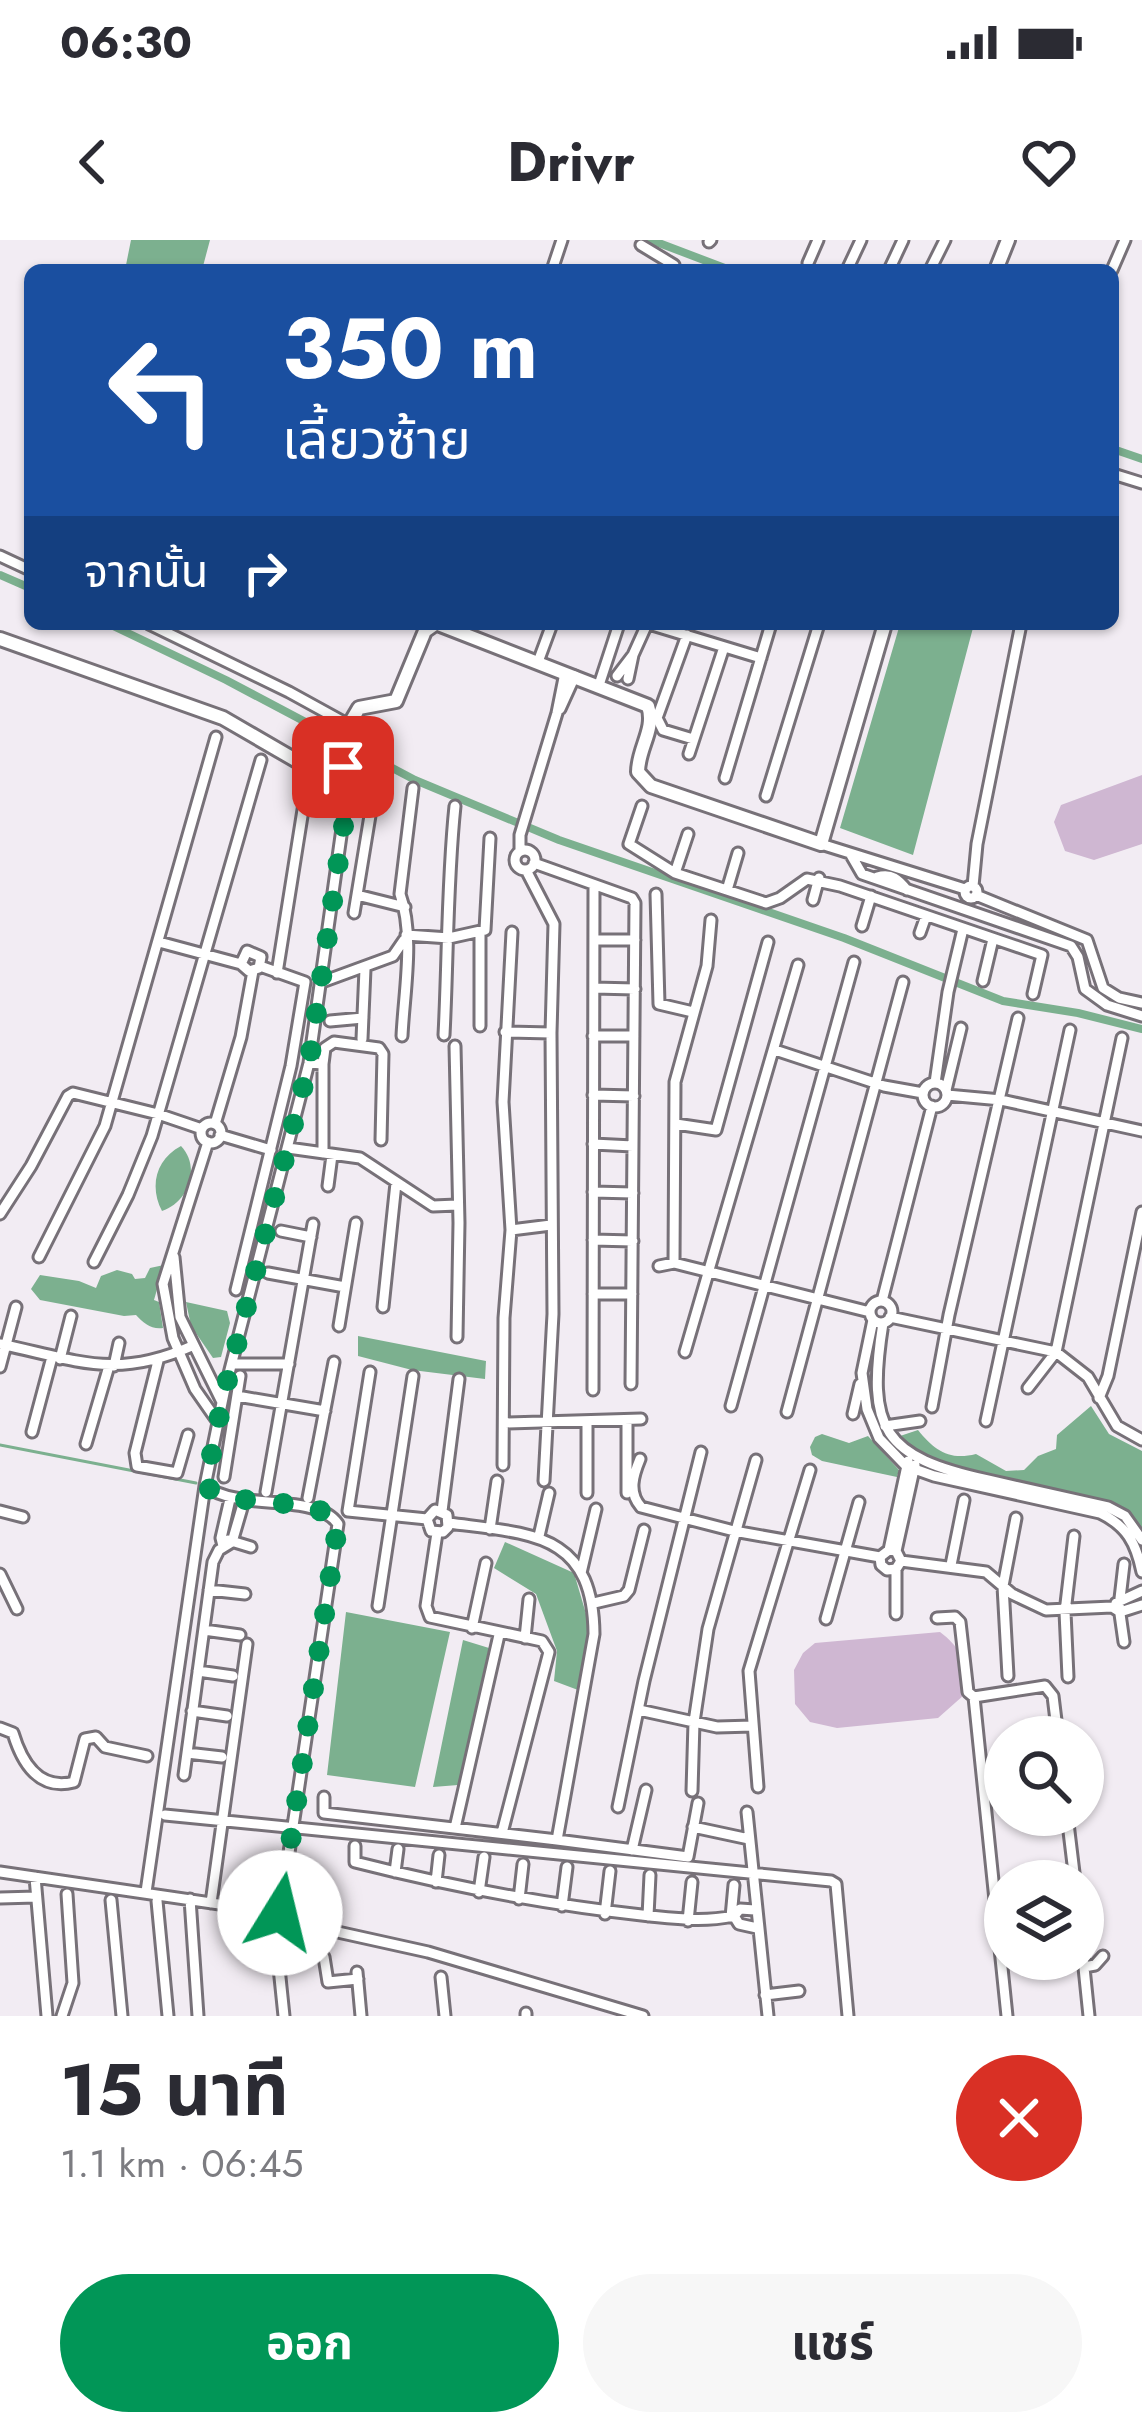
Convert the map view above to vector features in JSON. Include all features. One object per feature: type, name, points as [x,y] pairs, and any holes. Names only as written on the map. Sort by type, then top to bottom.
[{"type":"street","points":[[808,263],[818,240]]},
{"type":"street","points":[[640,245],[673,264]]},
{"type":"street","points":[[162,630],[251,672],[347,728]]},
{"type":"street","points":[[0,639],[223,718],[319,769],[331,763],[359,708],[396,701],[430,630]]},
{"type":"street","points":[[450,630],[570,675],[617,684],[648,706],[652,717],[638,759],[643,781],[851,855],[972,890],[1087,940],[1102,988],[1142,1003]]},
{"type":"street","points":[[538,662],[549,630]]},
{"type":"street","points":[[617,684],[619,630]]},
{"type":"street","points":[[617,684],[645,630]]},
{"type":"street","points":[[669,630],[760,658]]},
{"type":"street","points":[[724,778],[769,630]]},
{"type":"street","points":[[766,796],[817,630]]},
{"type":"street","points":[[821,844],[883,630]]},
{"type":"street","points":[[972,890],[1020,630]]},
{"type":"street","points":[[687,635],[657,718],[663,730],[693,739]]},
{"type":"street","points":[[688,754],[724,646]]},
{"type":"street","points":[[570,675],[514,861],[520,869],[530,867],[634,900],[631,1384]]},
{"type":"street","points":[[38,1257],[99,1141],[216,737]]},
{"type":"street","points":[[146,1892],[205,1486],[309,1064],[347,793],[338,750]]},
{"type":"street","points":[[94,1262],[145,1157],[261,760]]},
{"type":"street","points":[[354,913],[377,773]]},
{"type":"street","points":[[402,1036],[406,935],[400,893],[412,788]]},
{"type":"street","points":[[277,973],[306,791]]},
{"type":"street","points":[[444,1035],[447,879],[455,806]]},
{"type":"street","points":[[641,806],[629,844],[675,873],[766,903],[807,879],[819,878],[1042,955],[1034,994]]},
{"type":"street","points":[[675,873],[688,834]]},
{"type":"street","points":[[406,935],[449,938],[480,933],[487,926],[490,838]]},
{"type":"street","points":[[727,890],[738,853]]},
{"type":"street","points":[[851,855],[862,874],[898,878],[907,890],[1071,946],[1085,989],[1107,1005],[1142,1016]]},
{"type":"street","points":[[530,867],[554,924],[550,1033],[553,1314],[544,1480]]},
{"type":"street","points":[[814,900],[819,878]]},
{"type":"street","points":[[593,1390],[594,885]]},
{"type":"street","points":[[656,893],[659,1004],[693,1012]]},
{"type":"street","points":[[357,895],[405,907]]},
{"type":"street","points":[[862,926],[871,896]]},
{"type":"street","points":[[920,933],[926,916]]},
{"type":"street","points":[[674,1263],[674,1082],[706,966],[711,920]]},
{"type":"street","points":[[923,1093],[934,1083],[963,929]]},
{"type":"street","points":[[503,1465],[504,1318],[511,1231],[503,1102],[512,932]]},
{"type":"street","points":[[480,933],[480,1026]]},
{"type":"street","points":[[322,982],[393,956],[406,935]]},
{"type":"street","points":[[983,981],[993,939]]},
{"type":"street","points":[[594,940],[635,940]]},
{"type":"street","points":[[159,942],[305,982],[291,1066],[236,1290]]},
{"type":"street","points":[[676,1124],[716,1130],[768,942]]},
{"type":"street","points":[[208,1142],[214,1142],[218,1130],[261,957],[253,950],[243,954],[241,964]]},
{"type":"street","points":[[731,1406],[854,962]]},
{"type":"street","points":[[685,1352],[798,965]]},
{"type":"street","points":[[362,1039],[365,969]]},
{"type":"street","points":[[787,1412],[903,982]]},
{"type":"street","points":[[593,988],[634,989]]},
{"type":"street","points":[[330,1021],[362,1018]]},
{"type":"street","points":[[932,1407],[1018,1018]]},
{"type":"street","points":[[932,1106],[941,1106],[946,1093],[961,1028]]},
{"type":"street","points":[[986,1421],[1070,1030]]},
{"type":"street","points":[[505,1032],[550,1033]]},
{"type":"street","points":[[593,1036],[634,1036]]},
{"type":"street","points":[[1028,1388],[1056,1352],[1122,1038]]},
{"type":"street","points":[[328,1186],[322,1064],[325,1048],[334,1042],[379,1048],[383,1054],[381,1140]]},
{"type":"street","points":[[454,1046],[457,1336]]},
{"type":"street","points":[[775,1050],[876,1084],[923,1093],[932,1106],[882,1301]]},
{"type":"street","points":[[309,1064],[322,1064]]},
{"type":"street","points":[[934,1083],[946,1093],[1142,1131]]},
{"type":"street","points":[[0,1214],[68,1096],[79,1092],[202,1130],[218,1130],[271,1150]]},
{"type":"street","points":[[593,1095],[634,1096]]},
{"type":"street","points":[[202,1130],[208,1142],[163,1284],[179,1352],[195,1389],[218,1422]]},
{"type":"street","points":[[593,1144],[633,1146]]},
{"type":"street","points":[[288,1148],[360,1158],[433,1206],[457,1205]]},
{"type":"street","points":[[383,1307],[396,1183]]},
{"type":"street","points":[[593,1192],[633,1193]]},
{"type":"street","points":[[1099,1398],[1108,1376],[1142,1212]]},
{"type":"street","points":[[339,1325],[356,1223]]},
{"type":"street","points":[[266,1492],[313,1224]]},
{"type":"street","points":[[511,1231],[550,1225]]},
{"type":"street","points":[[281,1231],[311,1237]]},
{"type":"street","points":[[593,1240],[633,1241]]},
{"type":"street","points":[[174,1257],[180,1317],[222,1402]]},
{"type":"street","points":[[659,1266],[674,1263],[817,1297],[879,1318],[947,1327],[1056,1352],[1088,1377],[1117,1426],[1142,1440]]},
{"type":"street","points":[[273,1292],[272,1274],[345,1287]]},
{"type":"street","points":[[593,1294],[632,1294]]},
{"type":"street","points":[[854,1414],[879,1318],[890,1307],[882,1301]]},
{"type":"street","points":[[882,1301],[872,1305],[879,1318],[874,1431],[911,1463],[1117,1521],[1136,1546],[1142,1572]]},
{"type":"street","points":[[0,1367],[16,1307]]},
{"type":"street","points":[[32,1432],[70,1316]]},
{"type":"street","points":[[86,1444],[119,1343]]},
{"type":"street","points":[[3,1344],[111,1366],[158,1361],[192,1346]]},
{"type":"street","points":[[158,1361],[135,1453],[136,1466],[176,1473],[188,1435]]},
{"type":"street","points":[[308,1498],[334,1362]]},
{"type":"street","points":[[232,1364],[290,1364]]},
{"type":"street","points":[[333,1595],[370,1372]]},
{"type":"street","points":[[862,1373],[872,1406],[911,1463],[892,1558],[896,1614]]},
{"type":"street","points":[[224,1477],[240,1376]]},
{"type":"street","points":[[378,1606],[413,1376]]},
{"type":"street","points":[[449,1523],[442,1511],[459,1379]]},
{"type":"street","points":[[237,1396],[325,1411]]},
{"type":"street","points":[[505,1423],[641,1419]]},
{"type":"street","points":[[627,1420],[627,1492]]},
{"type":"street","points":[[587,1421],[587,1493]]},
{"type":"street","points":[[874,1431],[920,1421]]},
{"type":"street","points":[[618,1807],[701,1452]]},
{"type":"street","points":[[640,1459],[632,1479],[637,1504],[682,1519],[842,1552],[986,1572],[1029,1604],[1066,1612],[1142,1605]]},
{"type":"street","points":[[692,1791],[694,1722],[708,1629],[756,1460]]},
{"type":"street","points":[[758,1786],[751,1658],[810,1470]]},
{"type":"street","points":[[490,1529],[497,1481]]},
{"type":"street","points":[[205,1486],[230,1499],[322,1512],[338,1524],[280,1913],[278,1958],[284,2016]]},
{"type":"street","points":[[539,1536],[549,1492]]},
{"type":"street","points":[[1032,1494],[1108,1507],[1125,1516],[1142,1540]]},
{"type":"street","points":[[226,1542],[230,1499]]},
{"type":"street","points":[[951,1565],[964,1500]]},
{"type":"street","points":[[184,1775],[214,1558],[244,1501]]},
{"type":"street","points":[[826,1619],[859,1502]]},
{"type":"street","points":[[581,1573],[596,1509]]},
{"type":"street","points":[[427,1519],[435,1510],[442,1511]]},
{"type":"street","points":[[0,1511],[23,1517]]},
{"type":"street","points":[[348,1511],[427,1519]]},
{"type":"street","points":[[1008,1676],[1003,1586],[1016,1517]]},
{"type":"street","points":[[427,1519],[431,1531],[437,1533]]},
{"type":"street","points":[[502,1833],[549,1652],[542,1641],[472,1628],[426,1613],[437,1533],[449,1523],[539,1536],[558,1545],[581,1573],[594,1603],[594,1634],[557,1840]]},
{"type":"street","points":[[594,1603],[624,1596],[629,1590],[644,1530]]},
{"type":"street","points":[[1068,1677],[1066,1612],[1074,1536]]},
{"type":"street","points":[[226,1542],[251,1547]]},
{"type":"street","points":[[472,1628],[486,1563]]},
{"type":"street","points":[[1124,1564],[1117,1606],[1124,1642]]},
{"type":"street","points":[[0,1574],[17,1609]]},
{"type":"street","points":[[209,1590],[245,1594]]},
{"type":"street","points":[[1117,1606],[1142,1591]]},
{"type":"street","points":[[525,1638],[529,1599]]},
{"type":"street","points":[[937,1618],[955,1617],[960,1622],[968,1692],[974,1697],[1007,2016]]},
{"type":"street","points":[[204,1630],[243,1639],[211,1903]]},
{"type":"street","points":[[455,1828],[499,1634]]},
{"type":"street","points":[[198,1671],[233,1676]]},
{"type":"street","points":[[974,1697],[1045,1686],[1053,1696],[1055,1716]]},
{"type":"street","points":[[639,1710],[694,1722],[753,1726]]},
{"type":"street","points":[[193,1711],[227,1716]]},
{"type":"street","points":[[0,1728],[13,1733],[32,1772],[42,1780],[66,1785],[74,1782],[89,1736],[105,1747],[147,1756]]},
{"type":"street","points":[[187,1753],[222,1757]]},
{"type":"street","points":[[632,1850],[646,1790]]},
{"type":"street","points":[[324,1797],[325,1813],[688,1857],[698,1803]]},
{"type":"street","points":[[747,1812],[768,2016]]},
{"type":"street","points":[[165,1815],[836,1884],[848,2016]]},
{"type":"street","points":[[693,1827],[749,1839]]},
{"type":"street","points":[[355,1846],[355,1862],[479,1892],[605,1914],[688,1921],[755,1910]]},
{"type":"street","points":[[395,1872],[398,1850]]},
{"type":"street","points":[[436,1882],[440,1855]]},
{"type":"street","points":[[479,1892],[484,1857]]},
{"type":"street","points":[[519,1899],[523,1864]]},
{"type":"street","points":[[562,1906],[567,1868]]},
{"type":"street","points":[[605,1914],[610,1871]]},
{"type":"street","points":[[0,1872],[280,1913],[288,1921],[428,1952],[643,2016]]},
{"type":"street","points":[[648,1916],[650,1875]]},
{"type":"street","points":[[35,1877],[47,2016]]},
{"type":"street","points":[[688,1921],[692,1882]]},
{"type":"street","points":[[734,1886],[732,1916],[739,1924],[757,1928]]},
{"type":"street","points":[[62,2016],[74,1974],[67,1894]]},
{"type":"street","points":[[0,1898],[36,1898]]},
{"type":"street","points":[[190,1899],[198,2016]]},
{"type":"street","points":[[111,1900],[122,2016]]},
{"type":"street","points":[[157,1901],[168,2016]]},
{"type":"street","points":[[324,1957],[328,1982],[357,1976],[361,2016]]},
{"type":"street","points":[[441,1976],[445,2016]]},
{"type":"street","points":[[1085,1980],[1089,2016]]},
{"type":"street","points":[[765,1995],[799,1991]]},
{"type":"shaded area","points":[[131,240],[210,240],[204,264],[126,264]]},
{"type":"shaded area","points":[[898,630],[972,630],[913,855],[840,828]]},
{"type":"shaded area","points":[[1142,775],[1142,844],[1094,860],[1065,851],[1054,822],[1061,805]]},
{"type":"shaded area","points":[[181,1146],[190,1164],[189,1183],[179,1200],[162,1211],[157,1174]]},
{"type":"shaded area","points":[[164,1265],[154,1300],[159,1302],[163,1328],[148,1325],[136,1315],[40,1300],[31,1289],[40,1275],[96,1288],[101,1276],[117,1270],[135,1279],[145,1278],[150,1268]]},
{"type":"shaded area","points":[[186,1302],[227,1311],[230,1323],[221,1357],[213,1358],[191,1326]]},
{"type":"shaded area","points":[[358,1336],[486,1361],[485,1379],[412,1370],[358,1356]]},
{"type":"shaded area","points":[[1091,1406],[1109,1434],[1142,1451],[1142,1530],[1129,1516],[968,1477],[912,1452],[897,1437],[918,1430],[943,1452],[976,1454],[1006,1471],[1024,1470],[1038,1456],[1056,1449],[1057,1435]]},
{"type":"shaded area","points":[[822,1434],[849,1443],[868,1436],[899,1470],[897,1477],[822,1461],[812,1455],[810,1447]]},
{"type":"shaded area","points":[[505,1542],[574,1573],[589,1624],[578,1690],[554,1681],[557,1651],[536,1594],[494,1568]]},
{"type":"shaded area","points":[[346,1612],[450,1632],[415,1787],[327,1775]]},
{"type":"shaded area","points":[[940,1632],[959,1652],[965,1685],[964,1695],[938,1718],[837,1728],[810,1722],[795,1704],[794,1670],[815,1643]]},
{"type":"shaded area","points":[[463,1640],[489,1648],[458,1785],[433,1787]]},
{"type":"waterway","points":[[651,240],[714,264]]},
{"type":"waterway","points":[[1119,451],[1142,459]]},
{"type":"waterway","points":[[0,575],[24,585]]},
{"type":"waterway","points":[[122,630],[415,780],[559,840],[844,938],[1003,1001],[1142,1029]]},
{"type":"waterway","points":[[0,1445],[196,1483]]},
{"type":"route","points":[[280,1913],[338,1524],[322,1512],[230,1499],[205,1486],[309,1064],[344,823],[347,779],[343,767]]}]
